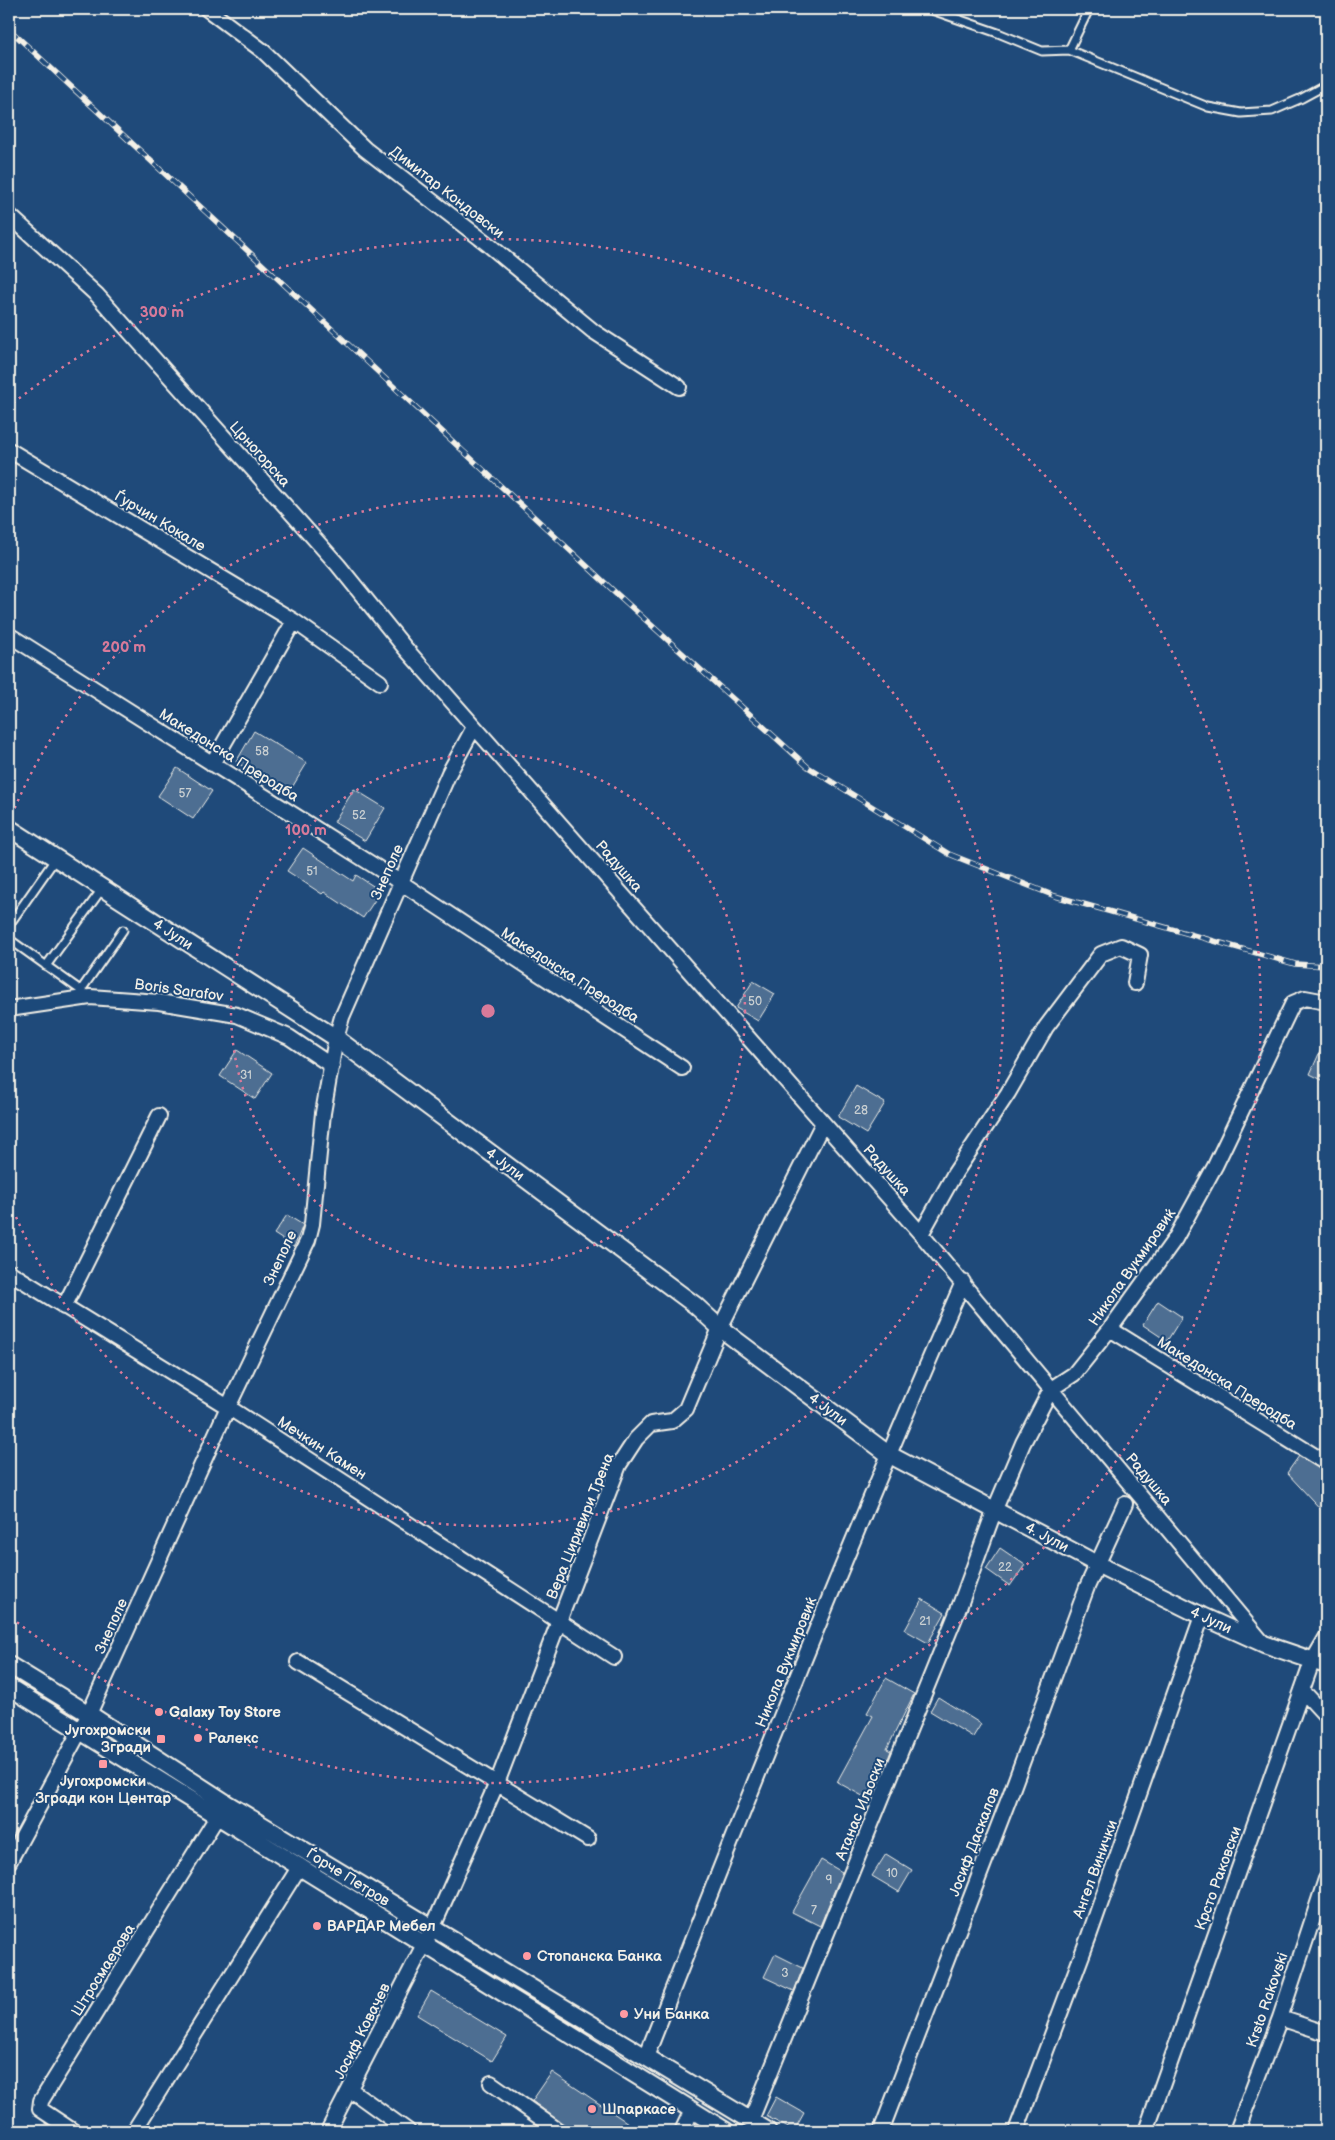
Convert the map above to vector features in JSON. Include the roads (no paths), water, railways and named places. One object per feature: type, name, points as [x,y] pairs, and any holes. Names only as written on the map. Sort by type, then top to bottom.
[{"type":"street","name":"Димитар Кондовски","points":[[207,9],[263,51],[372,154],[489,245],[593,331],[679,387]]},
{"type":"street","name":"Црногорска","points":[[9,214],[97,295],[338,565],[405,648],[474,727]]},
{"type":"street","name":"Ѓурчин Кокале","points":[[9,450],[294,621],[380,682]]},
{"type":"street","points":[[212,764],[294,621]]},
{"type":"street","name":"Македонска Преродба","points":[[9,635],[400,882],[682,1068]]},
{"type":"street","name":"Знеполе","points":[[9,1862],[89,1714],[228,1407],[310,1232],[323,1114],[336,1038],[342,1017],[449,773],[474,727]]},
{"type":"street","name":"Радушка","points":[[474,727],[963,1282],[1264,1644]]},
{"type":"street","name":"4 Јули","points":[[9,828],[336,1038],[695,1305],[720,1328],[888,1454],[995,1508]]},
{"type":"street","points":[[921,1234],[955,1173],[1008,1093],[1046,1027],[1101,954],[1121,946],[1140,955],[1135,983]]},
{"type":"street","name":"Boris Sarafov","points":[[9,1009],[86,993],[237,1015],[289,1037],[332,1066]]},
{"type":"street","name":"Никола Вукмировиќ","points":[[995,1508],[1023,1443],[1051,1389],[1074,1374],[1110,1329],[1179,1231],[1215,1166],[1293,1004],[1305,998],[1326,1002]]},
{"type":"street","points":[[64,1307],[159,1116]]},
{"type":"street","name":"Вера Циривири Трена","points":[[423,1944],[432,1929],[497,1783],[619,1465],[636,1439],[651,1424],[672,1421],[686,1409],[720,1328],[823,1124]]},
{"type":"street","name":"Мечкин Камен","points":[[9,1272],[228,1407],[614,1657]]},
{"type":"street","name":"Никола Вукмировиќ","points":[[646,2057],[736,1825],[888,1454],[963,1282]]},
{"type":"street","name":"Македонска Преродба","points":[[1110,1329],[1326,1463]]},
{"type":"street","name":"Јосиф Даскалов","points":[[880,2131],[1081,1604],[1125,1504]]},
{"type":"street","name":"4. Јули","points":[[995,1508],[1099,1565]]},
{"type":"street","name":"Aтанас Иљоски","points":[[751,2120],[960,1605],[995,1508]]},
{"type":"street","name":"4 Јули","points":[[1099,1565],[1202,1616],[1264,1644],[1319,1664]]},
{"type":"street","name":"Ангел Винички","points":[[1016,2131],[1089,1936],[1202,1616]]},
{"type":"street","name":"Крсто Раковски","points":[[1146,2131],[1302,1690],[1319,1664],[1326,1638]]},
{"type":"street","points":[[298,1662],[588,1839]]},
{"type":"street","name":"Ѓорче Петров","points":[[9,1664],[226,1803],[768,2131]]},
{"type":"street","name":"Ѓорче Петров","points":[[9,1687],[726,2131]]},
{"type":"street","points":[[1302,1690],[1326,1716]]},
{"type":"street","name":"Штросмаерова","points":[[73,2131],[40,2109],[42,2101],[217,1816]]},
{"type":"street","points":[[134,2131],[300,1866]]},
{"type":"street","name":"Krsto Rakovski","points":[[1237,2131],[1280,2018],[1326,1879]]},
{"type":"street","name":"Јосиф Ковачев","points":[[328,2131],[423,1944]]},
{"type":"street","points":[[1280,2018],[1326,2033]]},
{"type":"street","points":[[491,2083],[559,2131]]},
{"type":"street","points":[[350,2090],[408,2131]]},
{"type":"street","points":[[682,2131],[692,2110]]},
{"type":"lane","points":[[929,9],[998,33],[1042,51],[1069,50],[1208,107],[1241,112],[1272,110],[1302,98],[1326,85]]},
{"type":"lane","points":[[1069,50],[1089,9]]},
{"type":"lane","points":[[9,925],[56,858]]},
{"type":"lane","points":[[46,966],[102,888]]},
{"type":"lane","points":[[9,939],[86,993],[123,930]]},
{"type":"railway","points":[[9,29],[617,594],[808,767],[949,854],[1055,896],[1295,964],[1326,966]]},
{"type":"place","name":"Galaxy Toy Store","points":[[159,1712]]},
{"type":"place","name":"Ралекс","points":[[198,1738]]},
{"type":"place","name":"Југохромски Згради","points":[[161,1739]]},
{"type":"place","name":"Југохромски Згради кон Центар","points":[[103,1764]]},
{"type":"place","name":"ВАРДАР Мебел","points":[[317,1926]]},
{"type":"place","name":"Стопанска Банка","points":[[527,1956]]},
{"type":"place","name":"Уни Банка","points":[[624,2014]]},
{"type":"place","name":"Шпаркасе","points":[[592,2109]]}]
